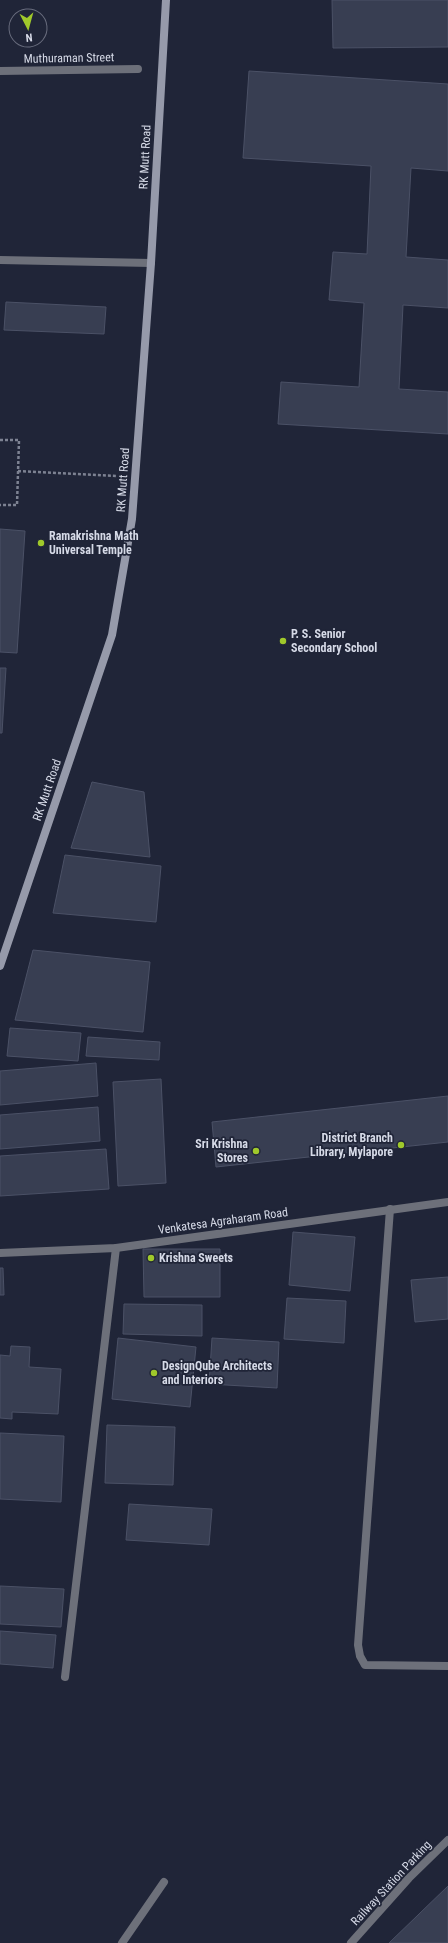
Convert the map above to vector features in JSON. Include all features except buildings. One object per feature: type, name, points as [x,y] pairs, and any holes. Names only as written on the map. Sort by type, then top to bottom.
[{"type":"main road","name":"RK Mutt Road","points":[[0,966],[112,635],[132,519],[151,263],[166,0]]},
{"type":"street","name":"Muthuraman Street","points":[[0,71],[138,68]]},
{"type":"street","points":[[0,260],[151,263]]},
{"type":"street","name":"Venkatesa Agraharam Road","points":[[0,1253],[116,1248],[448,1202]]},
{"type":"street","points":[[390,1209],[358,1645],[360,1656],[365,1664],[448,1666]]},
{"type":"street","points":[[65,1677],[116,1248]]},
{"type":"street","name":"Railway Station Parking","points":[[351,1943],[409,1878],[448,1840]]},
{"type":"street","points":[[122,1943],[164,1882]]},
{"type":"path","points":[[0,440],[19,440],[17,506],[0,505]]},
{"type":"path","points":[[18,471],[93,473],[135,478]]},
{"type":"place","name":"Ramakrishna Math Universal Temple","points":[[41,543]]},
{"type":"place","name":"P. S. Senior Secondary School","points":[[283,641]]},
{"type":"place","name":"District Branch Library, Mylapore","points":[[401,1145]]},
{"type":"place","name":"Sri Krishna Stores","points":[[256,1151]]},
{"type":"place","name":"Krishna Sweets","points":[[151,1258]]},
{"type":"place","name":"DesignQube Architects and Interiors","points":[[154,1373]]}]
